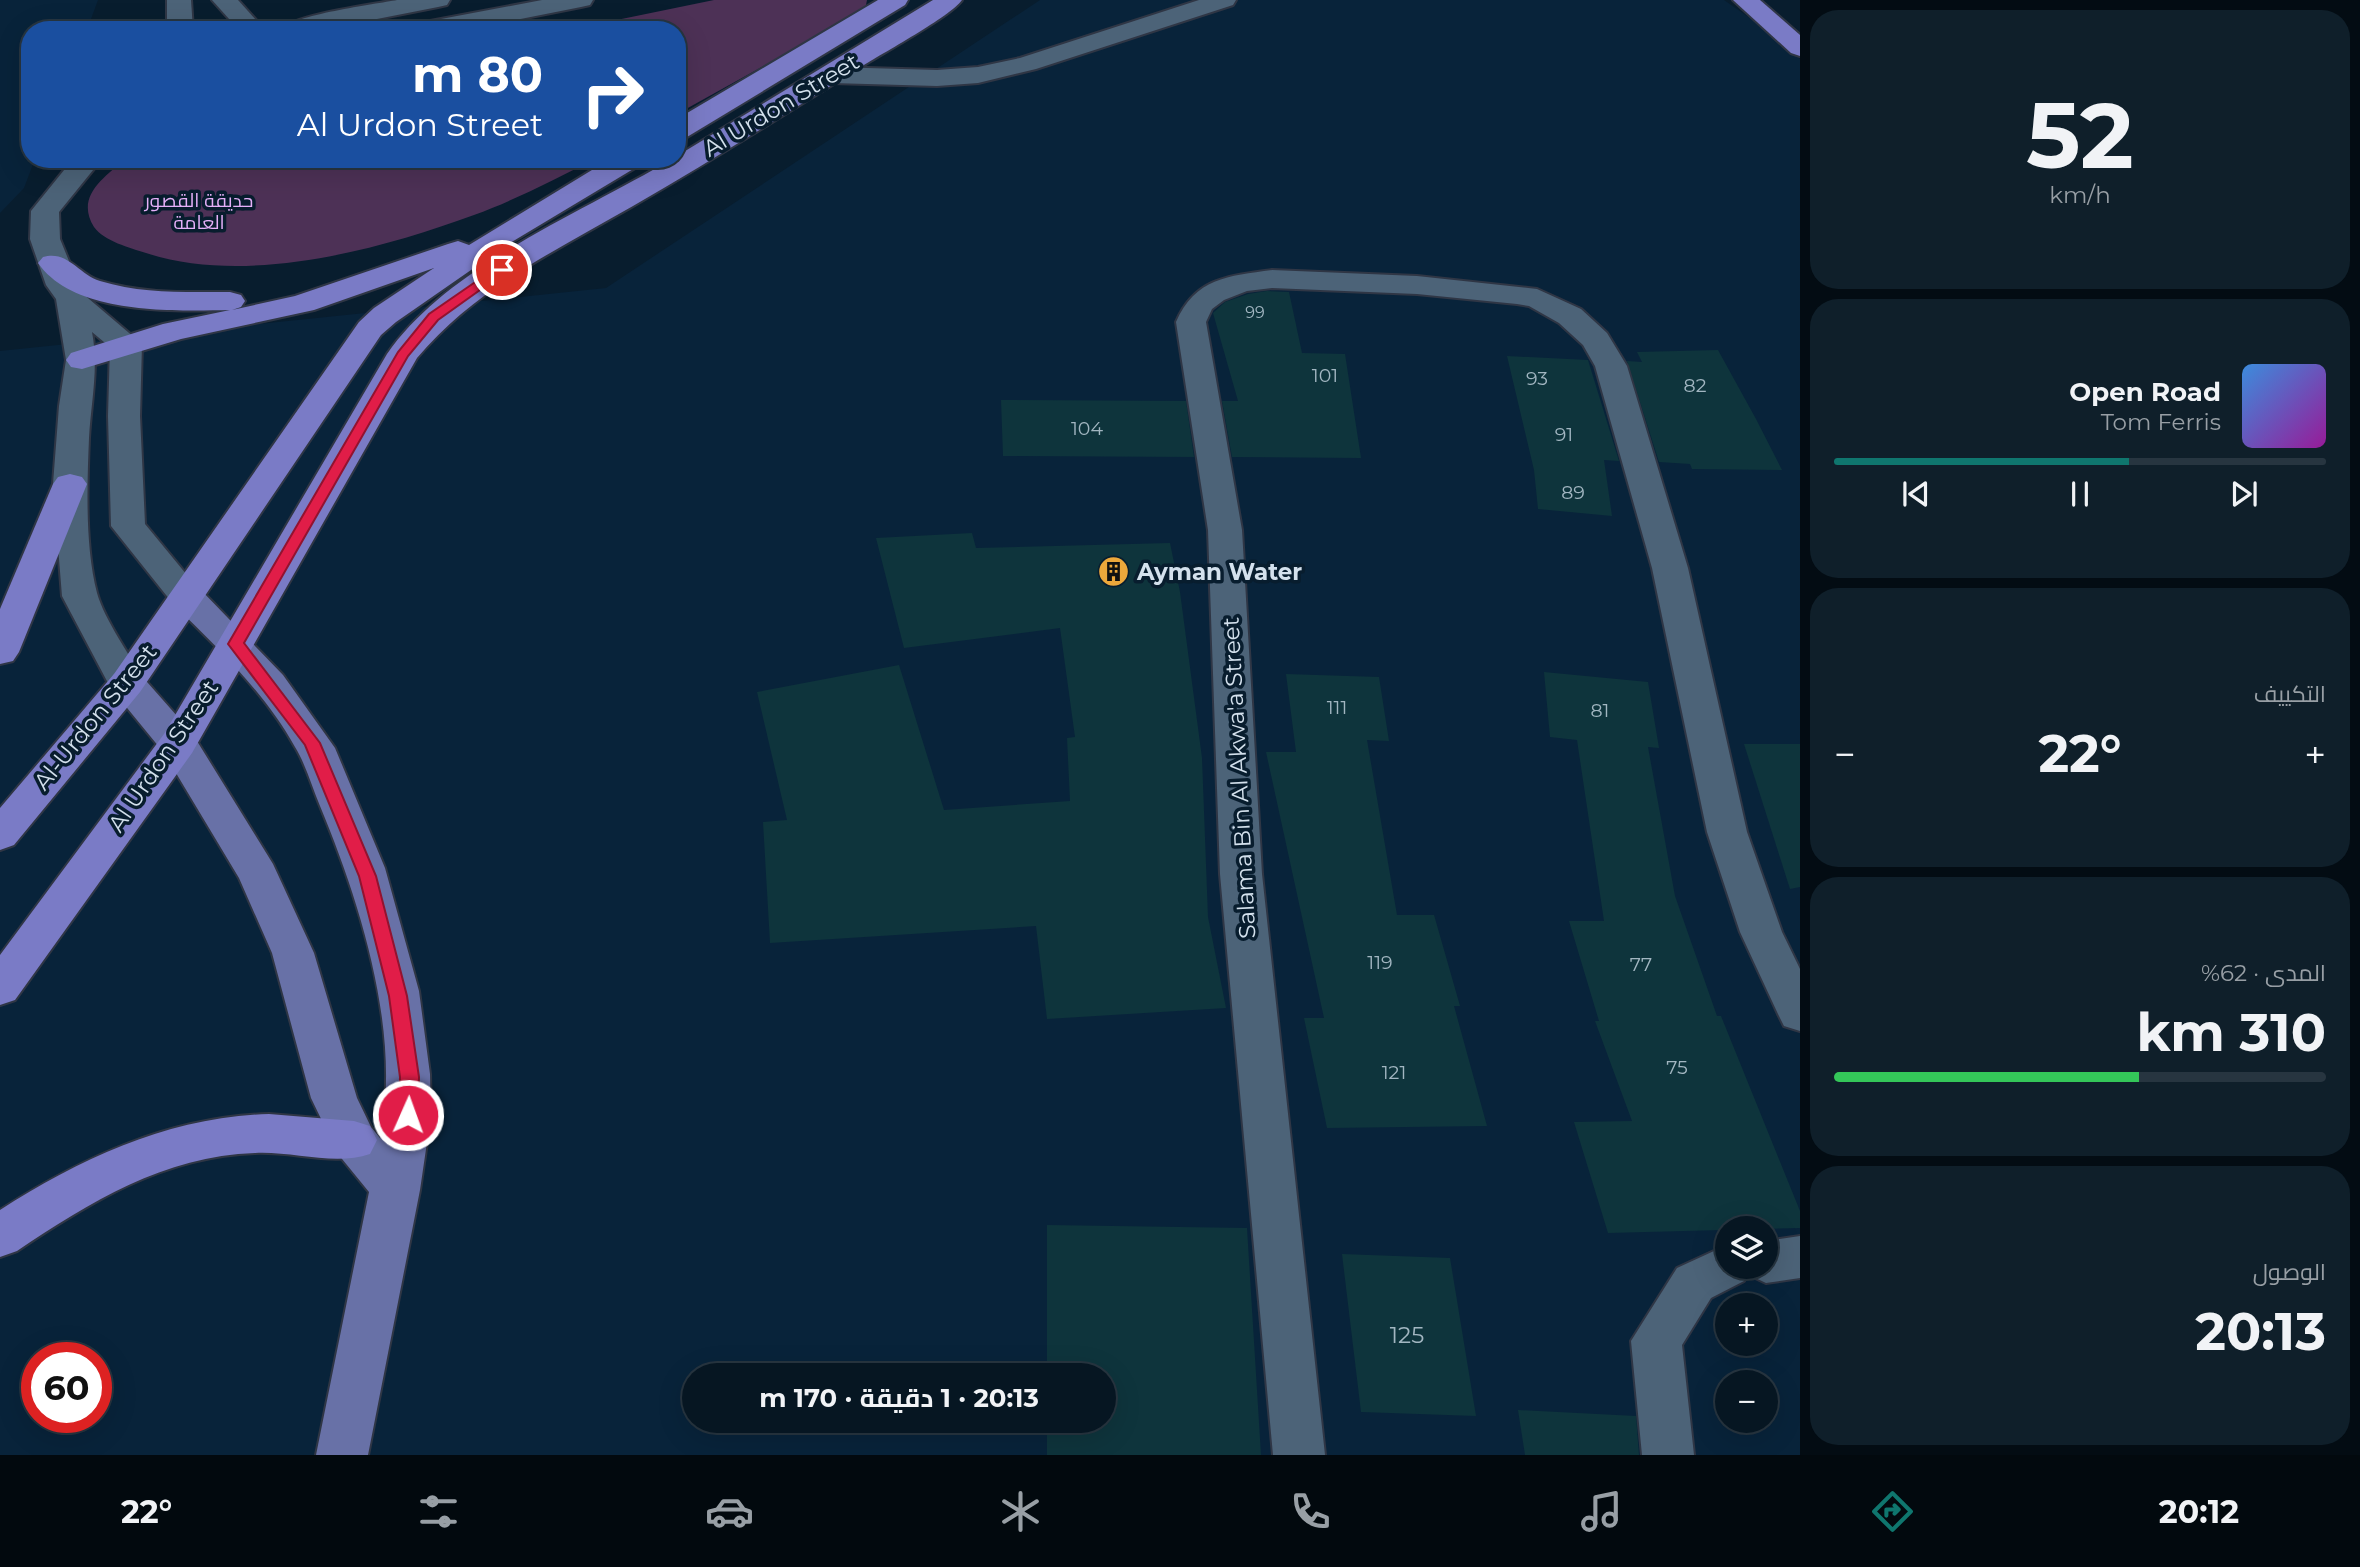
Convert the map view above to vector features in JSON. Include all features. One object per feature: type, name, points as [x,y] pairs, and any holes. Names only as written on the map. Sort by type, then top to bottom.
[{"type":"highway","name":"Al Urdon Street","points":[[686,126],[896,0]]},
{"type":"highway","name":"Al Urdon Street","points":[[686,161],[832,75],[950,0]]},
{"type":"highway","points":[[1745,0],[1800,48]]},
{"type":"highway","points":[[187,597],[370,329],[404,302],[500,237],[615,168]]},
{"type":"highway","name":"Al Urdon Street","points":[[0,988],[178,743],[402,354],[433,317],[519,259],[674,168]]},
{"type":"highway","points":[[82,360],[126,344],[290,307],[422,260],[500,237]]},
{"type":"highway","points":[[53,263],[86,286],[154,302],[244,301],[354,285]]},
{"type":"highway","points":[[0,652],[70,484]]},
{"type":"highway","name":"Al-Urdon Street","points":[[0,835],[127,683],[187,597]]},
{"type":"highway","points":[[0,1236],[46,1205],[117,1166],[192,1140],[267,1132],[354,1140]]},
{"type":"main road","points":[[187,597],[236,644],[312,743],[368,876],[398,996],[410,1077],[408,1115],[396,1190],[342,1455]]},
{"type":"main road","points":[[127,683],[178,743],[258,875],[293,953],[334,1098],[354,1140],[396,1190]]},
{"type":"street","points":[[179,0],[180,21]]},
{"type":"street","points":[[224,0],[244,21]]},
{"type":"street","points":[[324,21],[438,0]]},
{"type":"street","points":[[472,21],[581,0]]},
{"type":"street","points":[[832,75],[937,78],[978,75],[1027,64],[1224,0]]},
{"type":"street","points":[[81,168],[46,211],[45,239],[61,285],[71,299],[126,344],[124,416],[128,526],[187,597]]},
{"type":"street","name":"Salama Bin Al Akwa'a Street","points":[[1299,1455],[1241,874],[1225,530],[1191,322],[1199,304],[1229,286],[1272,279],[1417,285],[1537,298],[1570,316],[1596,340],[1611,366],[1670,568],[1727,832],[1761,932],[1800,1014]]},
{"type":"street","points":[[71,299],[82,360],[75,406],[70,484],[71,530],[80,596],[127,683]]},
{"type":"street","points":[[1778,1260],[1800,1257]]},
{"type":"street","points":[[1668,1455],[1656,1341],[1694,1283],[1715,1272]]},
{"type":"shaded area","points":[[0,0],[98,0],[90,21],[21,21],[21,168],[32,168],[24,188],[0,213]]},
{"type":"shaded area","points":[[1040,0],[1724,0],[1777,37],[1800,59],[1800,1455],[0,1455],[0,351],[606,288]]},
{"type":"green space","points":[[714,0],[867,0],[865,10],[686,109],[686,21],[612,21]]},
{"type":"green space","name":"حديقة القصور العامة","points":[[115,168],[578,168],[521,196],[436,228],[355,251],[269,265],[226,266],[185,262],[146,253],[104,236],[94,227],[88,206],[94,188]]},
{"type":"building","points":[[1267,291],[1289,292],[1302,353],[1345,354],[1361,458],[1232,457],[1222,401],[1238,401],[1213,313],[1225,302]]},
{"type":"building","points":[[1718,350],[1782,470],[1692,469],[1690,464],[1659,462],[1627,361],[1642,362],[1637,352]]},
{"type":"building","points":[[1507,356],[1588,360],[1619,461],[1604,460],[1612,516],[1538,509],[1534,470]]},
{"type":"building","points":[[1001,400],[1186,401],[1194,457],[1003,456]]},
{"type":"building","points":[[972,533],[976,548],[1170,543],[1180,592],[1202,758],[1208,917],[1226,1008],[1047,1019],[1036,926],[770,943],[763,822],[787,820],[757,692],[899,665],[944,810],[1070,801],[1067,738],[1075,737],[1060,628],[904,648],[876,538]]},
{"type":"building","points":[[1544,672],[1648,682],[1659,748],[1648,747],[1675,896],[1717,1016],[1721,1016],[1800,1211],[1800,1228],[1778,1229],[1778,1216],[1715,1216],[1715,1230],[1608,1233],[1574,1122],[1632,1121],[1595,1021],[1599,1021],[1569,921],[1604,921],[1577,740],[1550,737]]},
{"type":"building","points":[[1286,674],[1379,677],[1389,741],[1367,740],[1397,915],[1434,915],[1460,1006],[1454,1006],[1487,1126],[1327,1128],[1304,1018],[1324,1018],[1266,752],[1296,752]]},
{"type":"building","points":[[1744,744],[1800,744],[1800,887],[1790,889]]},
{"type":"building","points":[[1047,1225],[1247,1228],[1261,1455],[1047,1455],[1047,1433],[1116,1433],[1116,1363],[1047,1363]]},
{"type":"building","points":[[1342,1254],[1450,1258],[1476,1416],[1361,1412]]},
{"type":"building","points":[[1518,1410],[1636,1416],[1639,1455],[1525,1455]]},
{"type":"place","name":"Ayman Water","points":[[1114,572]]},
{"type":"route","points":[[408,1115],[410,1077],[398,996],[368,876],[312,743],[236,644],[402,354],[433,317],[502,270]]}]
